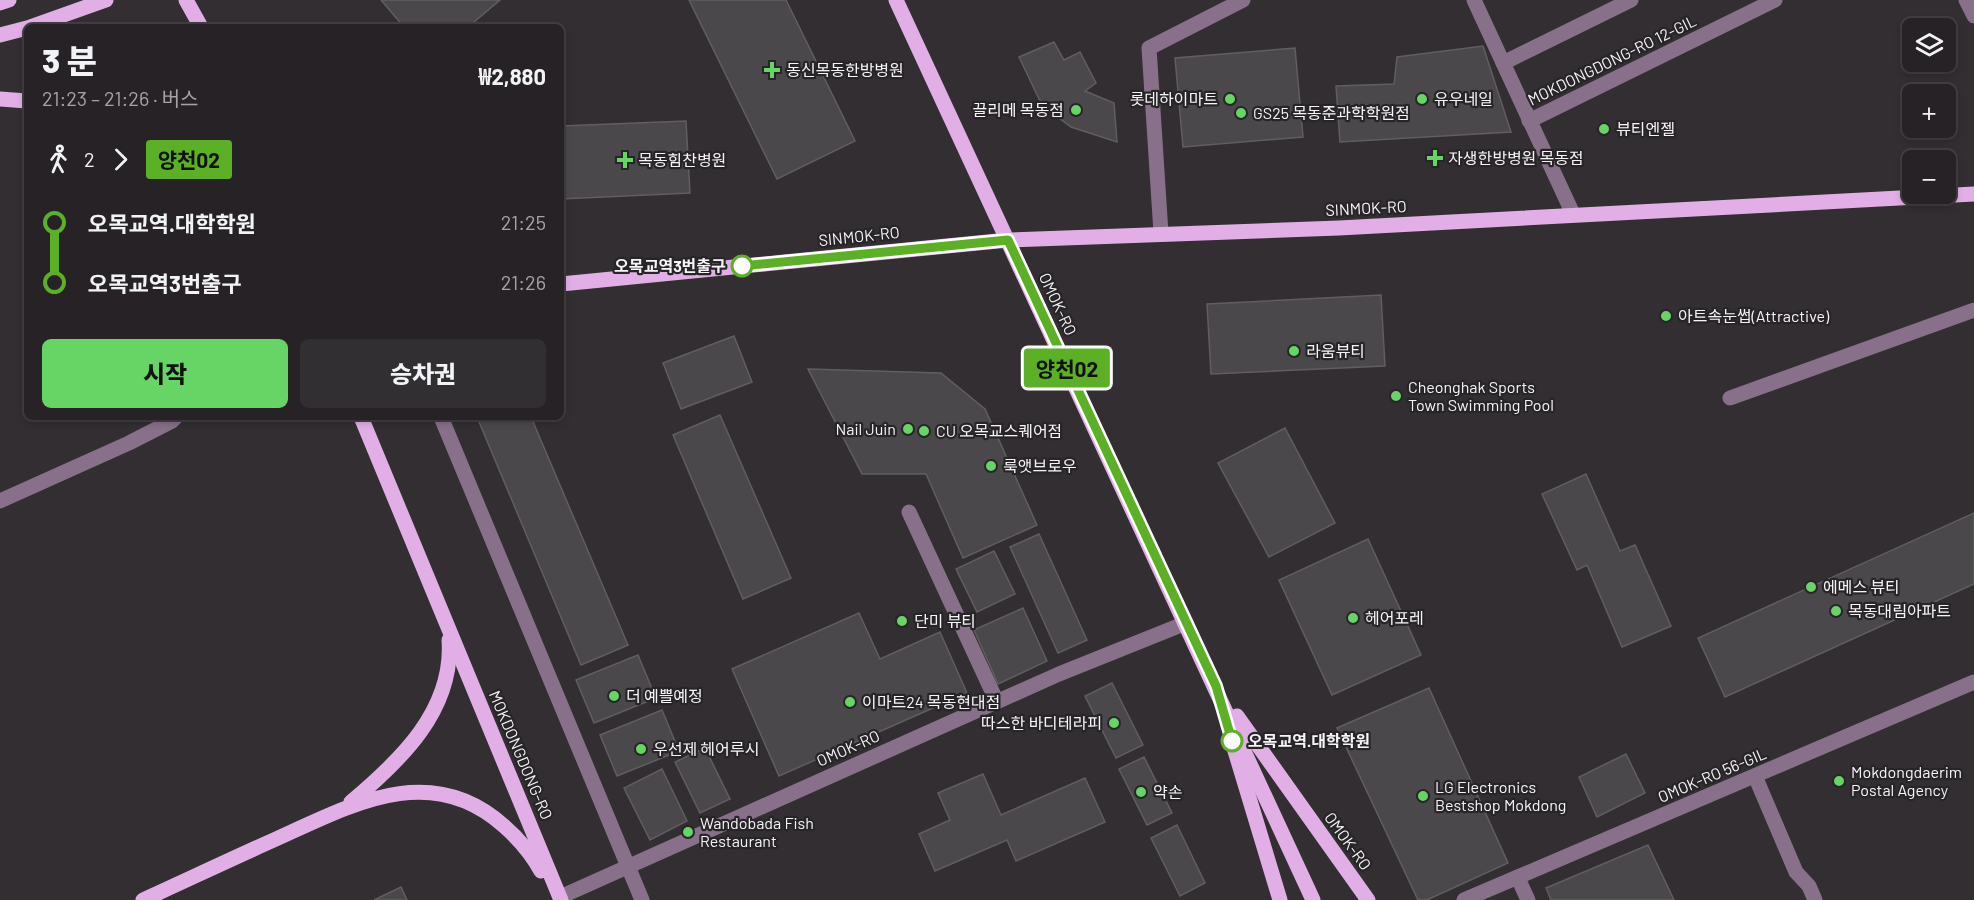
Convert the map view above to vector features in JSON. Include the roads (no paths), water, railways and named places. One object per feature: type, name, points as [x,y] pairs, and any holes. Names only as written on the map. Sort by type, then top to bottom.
[{"type":"main road","points":[[0,3],[9,0]]},
{"type":"main road","points":[[40,24],[106,0]]},
{"type":"main road","points":[[186,0],[199,24]]},
{"type":"main road","name":"OMOK-RO","points":[[897,0],[1313,900]]},
{"type":"main road","points":[[0,35],[24,29]]},
{"type":"main road","points":[[0,99],[24,101]]},
{"type":"main road","name":"SINMOK-RO","points":[[564,284],[1008,240],[1339,228],[1974,194]]},
{"type":"main road","name":"MOKDONGDONG-RO","points":[[363,420],[559,899]]},
{"type":"main road","name":"MOKDONGDONG-RO","points":[[345,807],[384,775],[425,727],[437,705],[445,680],[450,656],[447,625]]},
{"type":"main road","name":"OMOK-RO","points":[[1216,686],[1280,900]]},
{"type":"main road","name":"OMOK-RO","points":[[1216,686],[1368,900]]},
{"type":"main road","name":"MOKDONGDONG-RO","points":[[143,900],[345,807],[381,796],[423,792],[443,794],[470,802],[489,813],[533,856],[559,899]]},
{"type":"street","points":[[1161,233],[1149,48],[1243,0]]},
{"type":"street","points":[[1474,0],[1573,214]]},
{"type":"street","points":[[1503,63],[1631,0]]},
{"type":"street","name":"MOKDONGDONG-RO 12-GIL","points":[[1530,121],[1774,0]]},
{"type":"street","points":[[1966,0],[1974,16]]},
{"type":"street","points":[[1730,399],[1974,310]]},
{"type":"street","points":[[0,501],[129,443],[173,420]]},
{"type":"street","points":[[442,420],[642,900]]},
{"type":"street","points":[[909,512],[997,702]]},
{"type":"street","name":"OMOK-RO","points":[[559,899],[1059,674],[1186,623]]},
{"type":"street","name":"OMOK-RO 56-GIL","points":[[1464,900],[1974,682]]},
{"type":"street","points":[[1755,776],[1797,872],[1809,886],[1815,900]]},
{"type":"street","points":[[1518,878],[1528,900]]},
{"type":"place","name":"동신목동한방병원","points":[[772,70]]},
{"type":"place","name":"롯데하이마트","points":[[1230,99]]},
{"type":"place","name":"유우네일","points":[[1422,99]]},
{"type":"place","name":"끌리메 목동점","points":[[1076,110]]},
{"type":"place","name":"GS25 목동준과학학원점","points":[[1241,113]]},
{"type":"place","name":"뷰티엔젤","points":[[1604,129]]},
{"type":"place","name":"자생한방병원 목동점","points":[[1435,158]]},
{"type":"place","name":"목동힘찬병원","points":[[625,160]]},
{"type":"place","name":"오목교역3번출구","points":[[742,266]]},
{"type":"place","name":"아트속눈썹(Attractive)","points":[[1666,316]]},
{"type":"place","name":"라움뷰티","points":[[1294,351]]},
{"type":"place","name":"Cheonghak Sports Town Swimming Pool","points":[[1396,396]]},
{"type":"place","name":"Nail Juin","points":[[908,429]]},
{"type":"place","name":"CU 오목교스퀘어점","points":[[924,431]]},
{"type":"place","name":"룩앳브로우","points":[[991,466]]},
{"type":"place","name":"에메스 뷰티","points":[[1811,587]]},
{"type":"place","name":"목동대림아파트","points":[[1836,611]]},
{"type":"place","name":"헤어포레","points":[[1353,618]]},
{"type":"place","name":"단미 뷰티","points":[[902,621]]},
{"type":"place","name":"더 예쁠예정","points":[[614,696]]},
{"type":"place","name":"이마트24 목동현대점","points":[[850,702]]},
{"type":"place","name":"따스한 바디테라피","points":[[1114,723]]},
{"type":"place","name":"오목교역.대학학원","points":[[1232,741]]},
{"type":"place","name":"우선제 헤어루시","points":[[641,749]]},
{"type":"place","name":"Mokdongdaerim Postal Agency","points":[[1839,781]]},
{"type":"place","name":"약손","points":[[1141,792]]},
{"type":"place","name":"LG Electronics Bestshop Mokdong","points":[[1423,796]]},
{"type":"place","name":"Wandobada Fish Restaurant","points":[[688,832]]}]
